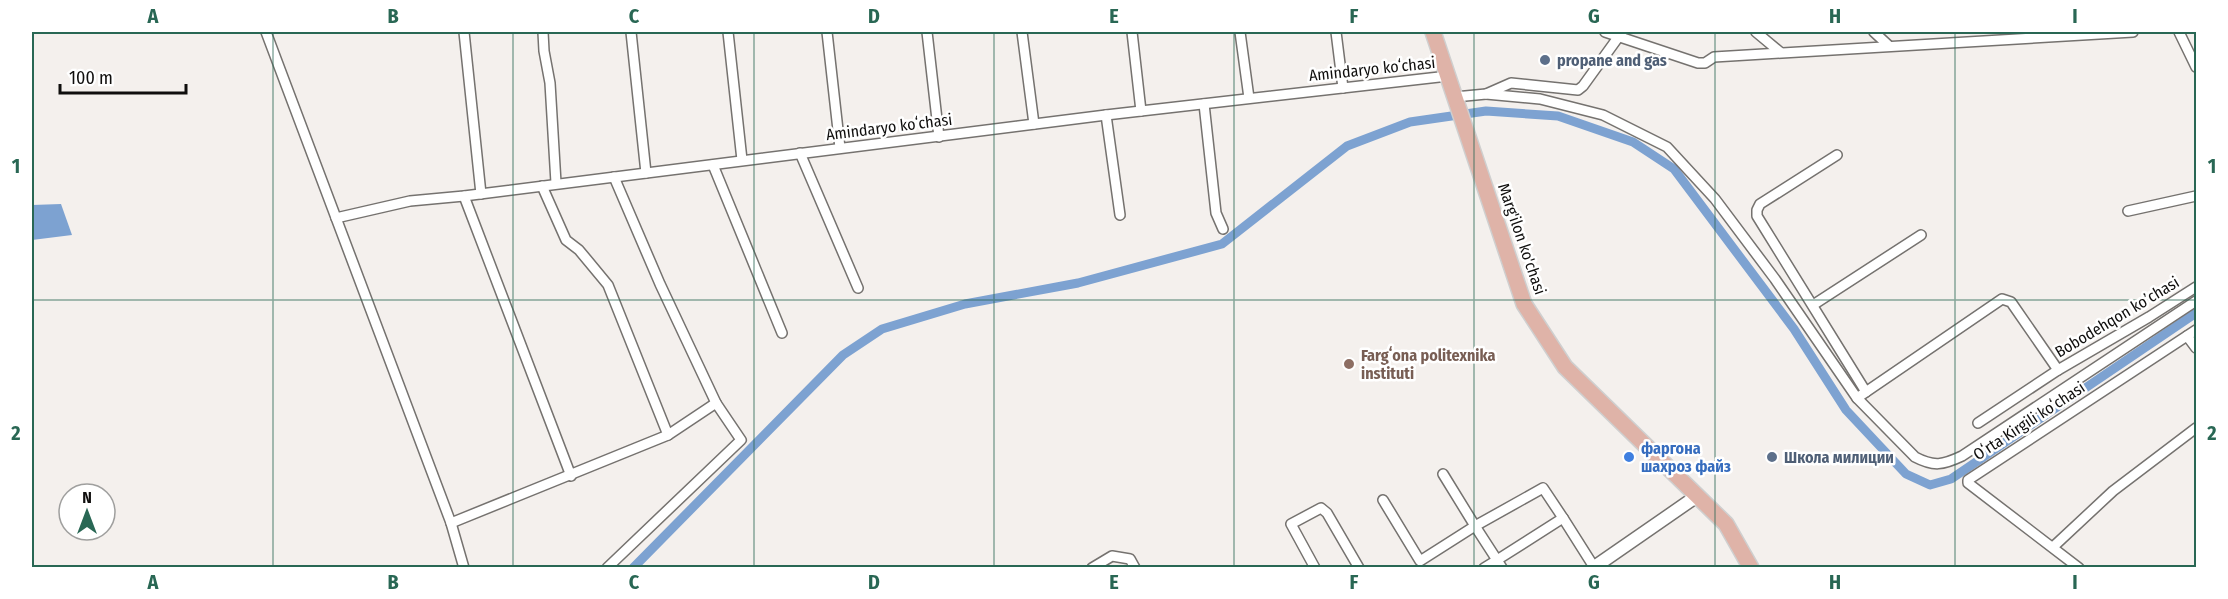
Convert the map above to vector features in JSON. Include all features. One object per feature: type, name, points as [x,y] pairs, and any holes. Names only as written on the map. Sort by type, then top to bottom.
[{"type":"main road","points":[[1433,32],[1456,100]]},
{"type":"main road","name":"Marg'ilon ko'chasi","points":[[1456,100],[1524,304],[1565,367],[1726,524],[1751,567]]},
{"type":"street","points":[[266,32],[451,523],[464,567]]},
{"type":"street","points":[[464,32],[481,194]]},
{"type":"street","points":[[543,32],[550,82],[556,183]]},
{"type":"street","points":[[631,32],[646,173]]},
{"type":"street","points":[[728,32],[742,160]]},
{"type":"street","points":[[827,32],[840,147]]},
{"type":"street","points":[[927,32],[939,136]]},
{"type":"street","points":[[1022,32],[1034,124]]},
{"type":"street","points":[[1132,32],[1141,111]]},
{"type":"street","points":[[1240,32],[1250,98]]},
{"type":"street","points":[[1336,32],[1343,88]]},
{"type":"street","points":[[1605,32],[1621,35],[1698,63],[1705,63],[1714,57],[1888,45],[1991,35],[2133,32]]},
{"type":"street","points":[[1756,32],[1780,52]]},
{"type":"street","points":[[1874,32],[1888,45]]},
{"type":"street","points":[[2179,32],[2196,67]]},
{"type":"street","points":[[1456,100],[1486,94],[1511,83],[1578,90],[1621,35]]},
{"type":"street","name":"Amindaryo koʻchasi","points":[[336,218],[410,201],[713,165],[840,147],[1448,76]]},
{"type":"street","points":[[1486,94],[1540,99],[1603,115],[1667,147],[1715,199],[1776,279],[1857,398],[1915,458],[1927,463],[1943,464],[1962,456],[2196,301]]},
{"type":"street","points":[[1204,104],[1216,213],[1223,229]]},
{"type":"street","points":[[1106,115],[1120,215]]},
{"type":"street","points":[[800,153],[858,288]]},
{"type":"street","points":[[1837,155],[1760,204],[1757,216],[1866,392]]},
{"type":"street","points":[[713,165],[782,333]]},
{"type":"street","points":[[607,567],[741,440],[716,403],[660,284],[614,177]]},
{"type":"street","points":[[542,186],[566,240],[579,250],[608,285],[668,435]]},
{"type":"street","points":[[464,196],[571,476]]},
{"type":"street","points":[[2128,212],[2196,196]]},
{"type":"street","points":[[1812,305],[1921,235]]},
{"type":"street","name":"Bobodehqon koʼchasi","points":[[1857,398],[2002,299],[2011,302],[2058,370],[2196,287]]},
{"type":"street","name":"Oʻrta Kirgili koʻchasi","points":[[2079,567],[1968,483],[1968,480],[2196,330]]},
{"type":"street","points":[[2187,336],[2196,348]]},
{"type":"street","points":[[1978,423],[2058,370]]},
{"type":"street","points":[[451,523],[668,435],[716,403]]},
{"type":"street","points":[[2053,547],[2113,491],[2196,428]]},
{"type":"street","points":[[1443,474],[1499,564]]},
{"type":"street","points":[[1409,567],[1475,526],[1543,488],[1594,567],[1697,496]]},
{"type":"street","points":[[1383,500],[1420,561]]},
{"type":"street","points":[[1315,567],[1291,524],[1321,508],[1327,513],[1359,567]]},
{"type":"street","points":[[1484,567],[1499,564],[1563,518]]},
{"type":"street","points":[[1092,567],[1112,556],[1130,559],[1135,567]]},
{"type":"water","points":[[61,204],[72,235],[32,240],[32,205]]},
{"type":"waterway","points":[[633,568],[843,355],[882,329],[965,304],[1078,283],[1222,244],[1347,146],[1410,122],[1486,111],[1558,116],[1633,142],[1674,169],[1794,329],[1846,410],[1906,474],[1930,485],[1951,479],[2196,313]]},
{"type":"place","name":"propane and gas","points":[[1545,60]]},
{"type":"place","name":"Fargʻona politexnika instituti","points":[[1349,364]]},
{"type":"place","name":"фаргона шахроз файз","points":[[1629,457]]},
{"type":"place","name":"Школа милиции","points":[[1772,457]]}]
